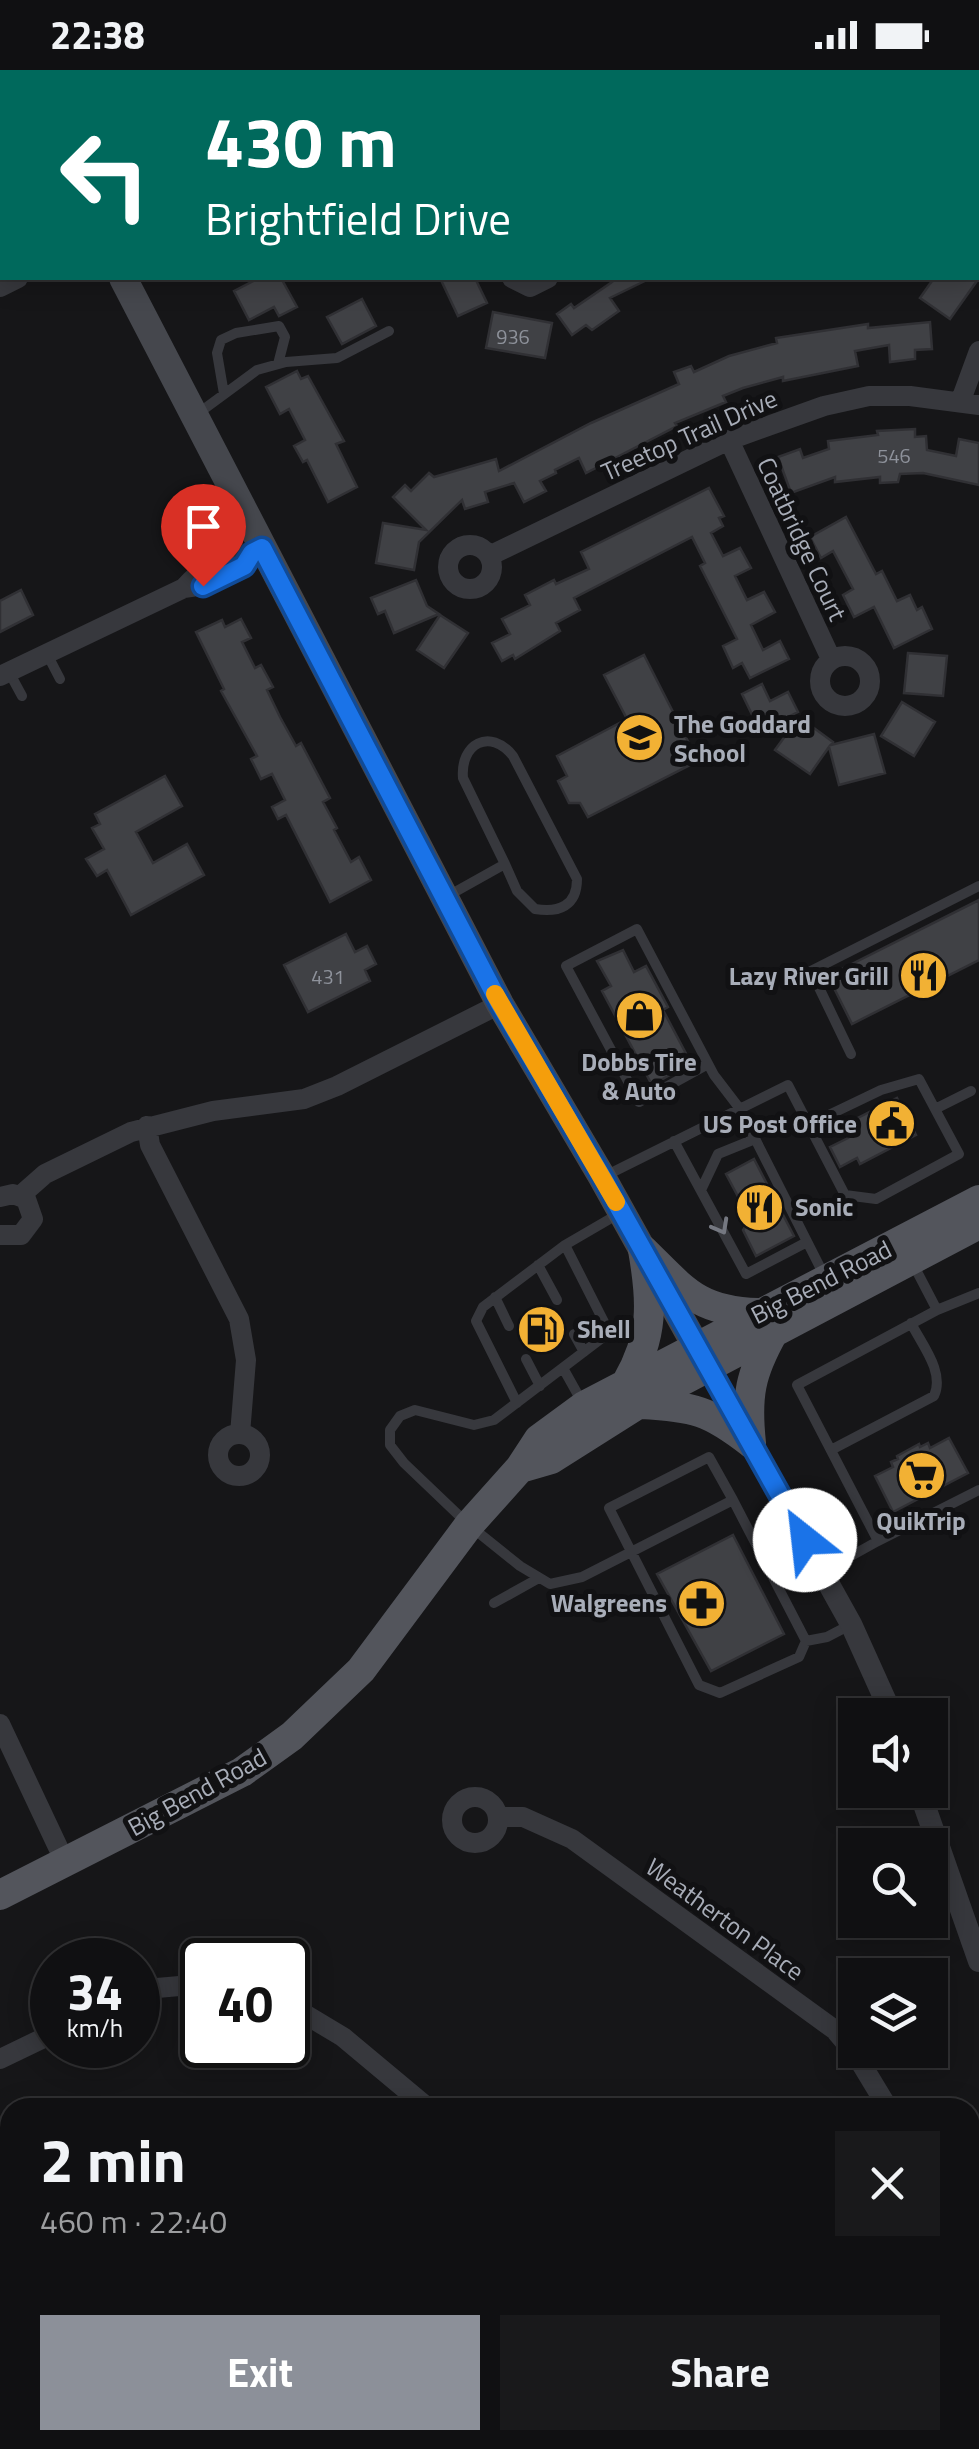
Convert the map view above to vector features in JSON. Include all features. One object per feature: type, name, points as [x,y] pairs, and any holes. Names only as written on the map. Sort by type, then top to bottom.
[{"type":"main road","points":[[124,280],[195,415],[258,550],[500,1004],[702,1356]]},
{"type":"main road","name":"Big Bend Road","points":[[768,1323],[826,1279],[979,1200]]},
{"type":"main road","name":"Big Bend Road","points":[[520,1468],[551,1459],[632,1393],[768,1323],[911,1261],[979,1224]]},
{"type":"main road","points":[[643,1250],[689,1294],[713,1308],[768,1323],[752,1376],[748,1413],[751,1443]]},
{"type":"main road","points":[[643,1250],[650,1290],[648,1337],[632,1393],[704,1412],[751,1443]]},
{"type":"main road","name":"Big Bend Road","points":[[0,1895],[242,1772],[292,1736],[361,1670],[468,1524],[520,1468],[539,1439],[584,1406],[632,1393]]},
{"type":"street","points":[[516,280],[530,287],[544,280]]},
{"type":"street","points":[[970,402],[979,351]]},
{"type":"street","name":"Treetop Trail Drive","points":[[489,556],[728,440],[781,419],[869,396],[970,402]]},
{"type":"street","name":"Coatbridge Court","points":[[728,440],[831,659]]},
{"type":"street","points":[[4,674],[184,588],[203,586],[244,566],[258,550]]},
{"type":"street","points":[[10,1196],[44,1174],[146,1126],[304,1099],[500,1004]]},
{"type":"street","points":[[146,1126],[150,1145],[239,1319],[246,1360],[240,1434]]},
{"type":"street","points":[[0,1235],[21,1236],[31,1226],[31,1205],[10,1196]]},
{"type":"street","points":[[702,1356],[851,1624],[884,1698]]},
{"type":"street","points":[[0,1724],[65,1862]]},
{"type":"street","points":[[925,1808],[979,1962]]},
{"type":"street","name":"Weatherton Place","points":[[499,1817],[523,1817],[572,1839],[834,2030],[856,2055],[882,2098]]},
{"type":"street","points":[[310,2017],[343,2037],[400,2098]]},
{"type":"street","points":[[0,2059],[30,2045]]},
{"type":"lane","points":[[224,394],[217,353],[221,340],[279,326],[285,337],[278,364]]},
{"type":"lane","points":[[195,415],[257,370],[338,358],[389,331]]},
{"type":"lane","points":[[47,654],[60,679]]},
{"type":"lane","points":[[4,674],[22,696]]},
{"type":"lane","points":[[494,740],[512,756],[577,879],[573,899],[563,908],[535,909],[518,890],[504,864],[463,778],[467,754],[484,741],[494,740]]},
{"type":"lane","points":[[445,897],[504,864]]},
{"type":"lane","points":[[851,1054],[811,971],[979,886]]},
{"type":"lane","points":[[708,1064],[639,1102],[566,966],[637,929],[708,1064],[740,1109],[826,1279]]},
{"type":"lane","points":[[602,1177],[788,1085],[808,1125],[845,1195],[876,1198],[959,1154],[920,1079],[881,1090],[808,1125]]},
{"type":"lane","points":[[935,1109],[970,1090]]},
{"type":"lane","points":[[700,1190],[718,1154],[755,1139]]},
{"type":"lane","points":[[674,1142],[746,1274],[807,1242]]},
{"type":"lane","points":[[516,1403],[476,1320],[482,1307],[565,1244],[622,1212]]},
{"type":"lane","points":[[565,1244],[604,1322],[602,1338],[494,1420],[474,1425],[415,1410],[400,1416],[390,1430],[390,1445],[468,1524],[520,1566],[550,1584],[582,1576],[733,1500]]},
{"type":"lane","points":[[911,1261],[937,1310]]},
{"type":"lane","points":[[538,1265],[557,1300]]},
{"type":"lane","points":[[878,1541],[797,1385],[911,1323],[979,1293]]},
{"type":"lane","points":[[495,1298],[510,1326]]},
{"type":"lane","points":[[831,1450],[934,1396],[938,1376],[911,1323]]},
{"type":"lane","points":[[574,1334],[584,1352]]},
{"type":"lane","points":[[526,1359],[540,1386]]},
{"type":"lane","points":[[564,1368],[584,1406]]},
{"type":"lane","points":[[709,1457],[806,1641],[799,1657],[720,1694],[699,1685],[608,1508],[709,1457]]},
{"type":"lane","points":[[823,1572],[979,1490]]},
{"type":"lane","points":[[494,1603],[540,1578]]},
{"type":"lane","points":[[806,1641],[827,1637],[851,1624]]},
{"type":"building","points":[[255,280],[282,280],[297,307],[279,316],[274,307],[249,320],[234,291]]},
{"type":"building","points":[[441,280],[476,280],[487,303],[458,316]]},
{"type":"building","points":[[647,280],[610,298],[619,311],[592,330],[586,325],[572,335],[557,314],[571,304],[574,308],[612,282]]},
{"type":"building","points":[[933,280],[978,280],[950,319],[920,298]]},
{"type":"building","points":[[362,299],[376,326],[342,344],[327,317]]},
{"type":"building","points":[[493,312],[552,323],[545,358],[486,348]]},
{"type":"building","points":[[930,322],[932,349],[915,350],[915,359],[890,362],[889,345],[855,351],[858,366],[783,381],[783,377],[743,388],[723,396],[726,402],[675,423],[677,426],[586,473],[579,458],[555,470],[556,473],[540,481],[546,491],[524,502],[514,483],[485,492],[488,502],[465,509],[462,500],[419,542],[414,570],[376,563],[383,523],[426,530],[393,497],[405,485],[411,491],[429,473],[434,477],[496,459],[499,471],[591,423],[679,384],[674,372],[691,366],[694,372],[729,356],[777,343],[776,338],[868,324],[868,328]]},
{"type":"building","points":[[297,371],[301,379],[308,376],[344,441],[336,444],[357,487],[328,502],[307,460],[303,462],[294,446],[305,440],[289,409],[280,414],[266,387]]},
{"type":"building","points":[[915,429],[915,437],[926,436],[927,450],[956,456],[959,439],[979,443],[979,485],[923,473],[900,474],[898,482],[880,483],[880,477],[835,482],[835,477],[791,493],[778,457],[800,449],[803,458],[829,449],[828,441],[878,435],[877,431]]},
{"type":"building","points":[[709,488],[724,516],[719,518],[723,526],[711,533],[723,556],[740,548],[751,568],[735,576],[747,600],[764,592],[775,612],[751,625],[763,650],[780,641],[789,659],[750,678],[742,663],[733,668],[723,646],[737,639],[700,566],[705,563],[692,537],[574,598],[580,610],[556,623],[560,631],[515,659],[513,655],[502,661],[492,643],[510,634],[502,619],[530,605],[525,595],[589,569],[581,552]]},
{"type":"building","points":[[846,517],[876,574],[882,571],[897,601],[910,595],[917,610],[922,607],[932,629],[894,648],[874,607],[854,617],[843,595],[853,589],[833,551],[821,558],[810,537]]},
{"type":"building","points":[[416,580],[427,606],[439,614],[394,633],[385,611],[378,614],[371,598]]},
{"type":"building","points":[[21,590],[33,615],[0,632],[0,601]]},
{"type":"building","points":[[440,615],[468,633],[444,668],[417,650]]},
{"type":"building","points":[[241,619],[251,638],[242,642],[255,668],[261,665],[273,687],[267,690],[280,717],[296,746],[301,743],[330,798],[323,802],[337,828],[334,830],[351,862],[359,857],[371,880],[330,902],[286,815],[278,819],[272,807],[285,800],[272,774],[261,779],[251,759],[257,756],[221,691],[224,689],[196,632],[222,620],[225,627]]},
{"type":"building","points":[[908,653],[947,656],[943,696],[904,693]]},
{"type":"building","name":"The Goddard School","points":[[644,655],[698,761],[588,817],[580,803],[569,803],[558,781],[567,776],[557,756],[627,719],[604,675]]},
{"type":"building","points":[[762,684],[770,701],[788,692],[798,712],[760,731],[742,694]]},
{"type":"building","points":[[902,702],[935,722],[914,756],[881,736]]},
{"type":"building","points":[[799,717],[833,742],[831,745],[874,734],[885,773],[839,785],[829,747],[810,774],[775,750]]},
{"type":"building","points":[[165,776],[182,806],[136,832],[153,863],[187,844],[204,875],[131,915],[107,870],[97,876],[86,859],[104,849],[92,828],[100,824],[95,814]]},
{"type":"building","points":[[979,900],[979,960],[852,1024],[828,976]]},
{"type":"building","points":[[346,934],[355,952],[367,946],[376,964],[365,970],[370,981],[308,1012],[284,965]]},
{"type":"building","points":[[623,950],[634,972],[646,966],[668,1007],[663,1010],[691,1063],[652,1085],[602,991],[611,986],[597,961]]},
{"type":"building","points":[[897,1098],[916,1135],[860,1164],[857,1158],[840,1167],[830,1147],[848,1138],[842,1126]]},
{"type":"building","name":"Sonic","points":[[754,1159],[794,1236],[756,1256],[743,1230],[747,1224],[738,1208],[743,1206],[726,1174]]},
{"type":"building","name":"QuikTrip","points":[[949,1438],[968,1473],[893,1512],[875,1476],[893,1467],[891,1462],[897,1456],[919,1444],[920,1447],[928,1443],[930,1448]]},
{"type":"building","name":"Walgreens","points":[[733,1535],[784,1634],[711,1671],[657,1574]]},
{"type":"slow traffic","points":[[495,994],[616,1202]]},
{"type":"place","name":"The Goddard School","points":[[639,738]]},
{"type":"place","name":"Lazy River Grill","points":[[924,976]]},
{"type":"place","name":"Dobbs Tire & Auto","points":[[639,1016]]},
{"type":"place","name":"US Post Office","points":[[892,1124]]},
{"type":"place","name":"Sonic","points":[[760,1207]]},
{"type":"place","name":"Shell","points":[[542,1329]]},
{"type":"place","name":"QuikTrip","points":[[921,1475]]},
{"type":"place","name":"Walgreens","points":[[702,1603]]},
{"type":"route","points":[[203,586],[244,566],[252,553],[262,548],[500,1004],[602,1177],[805,1540]]}]
